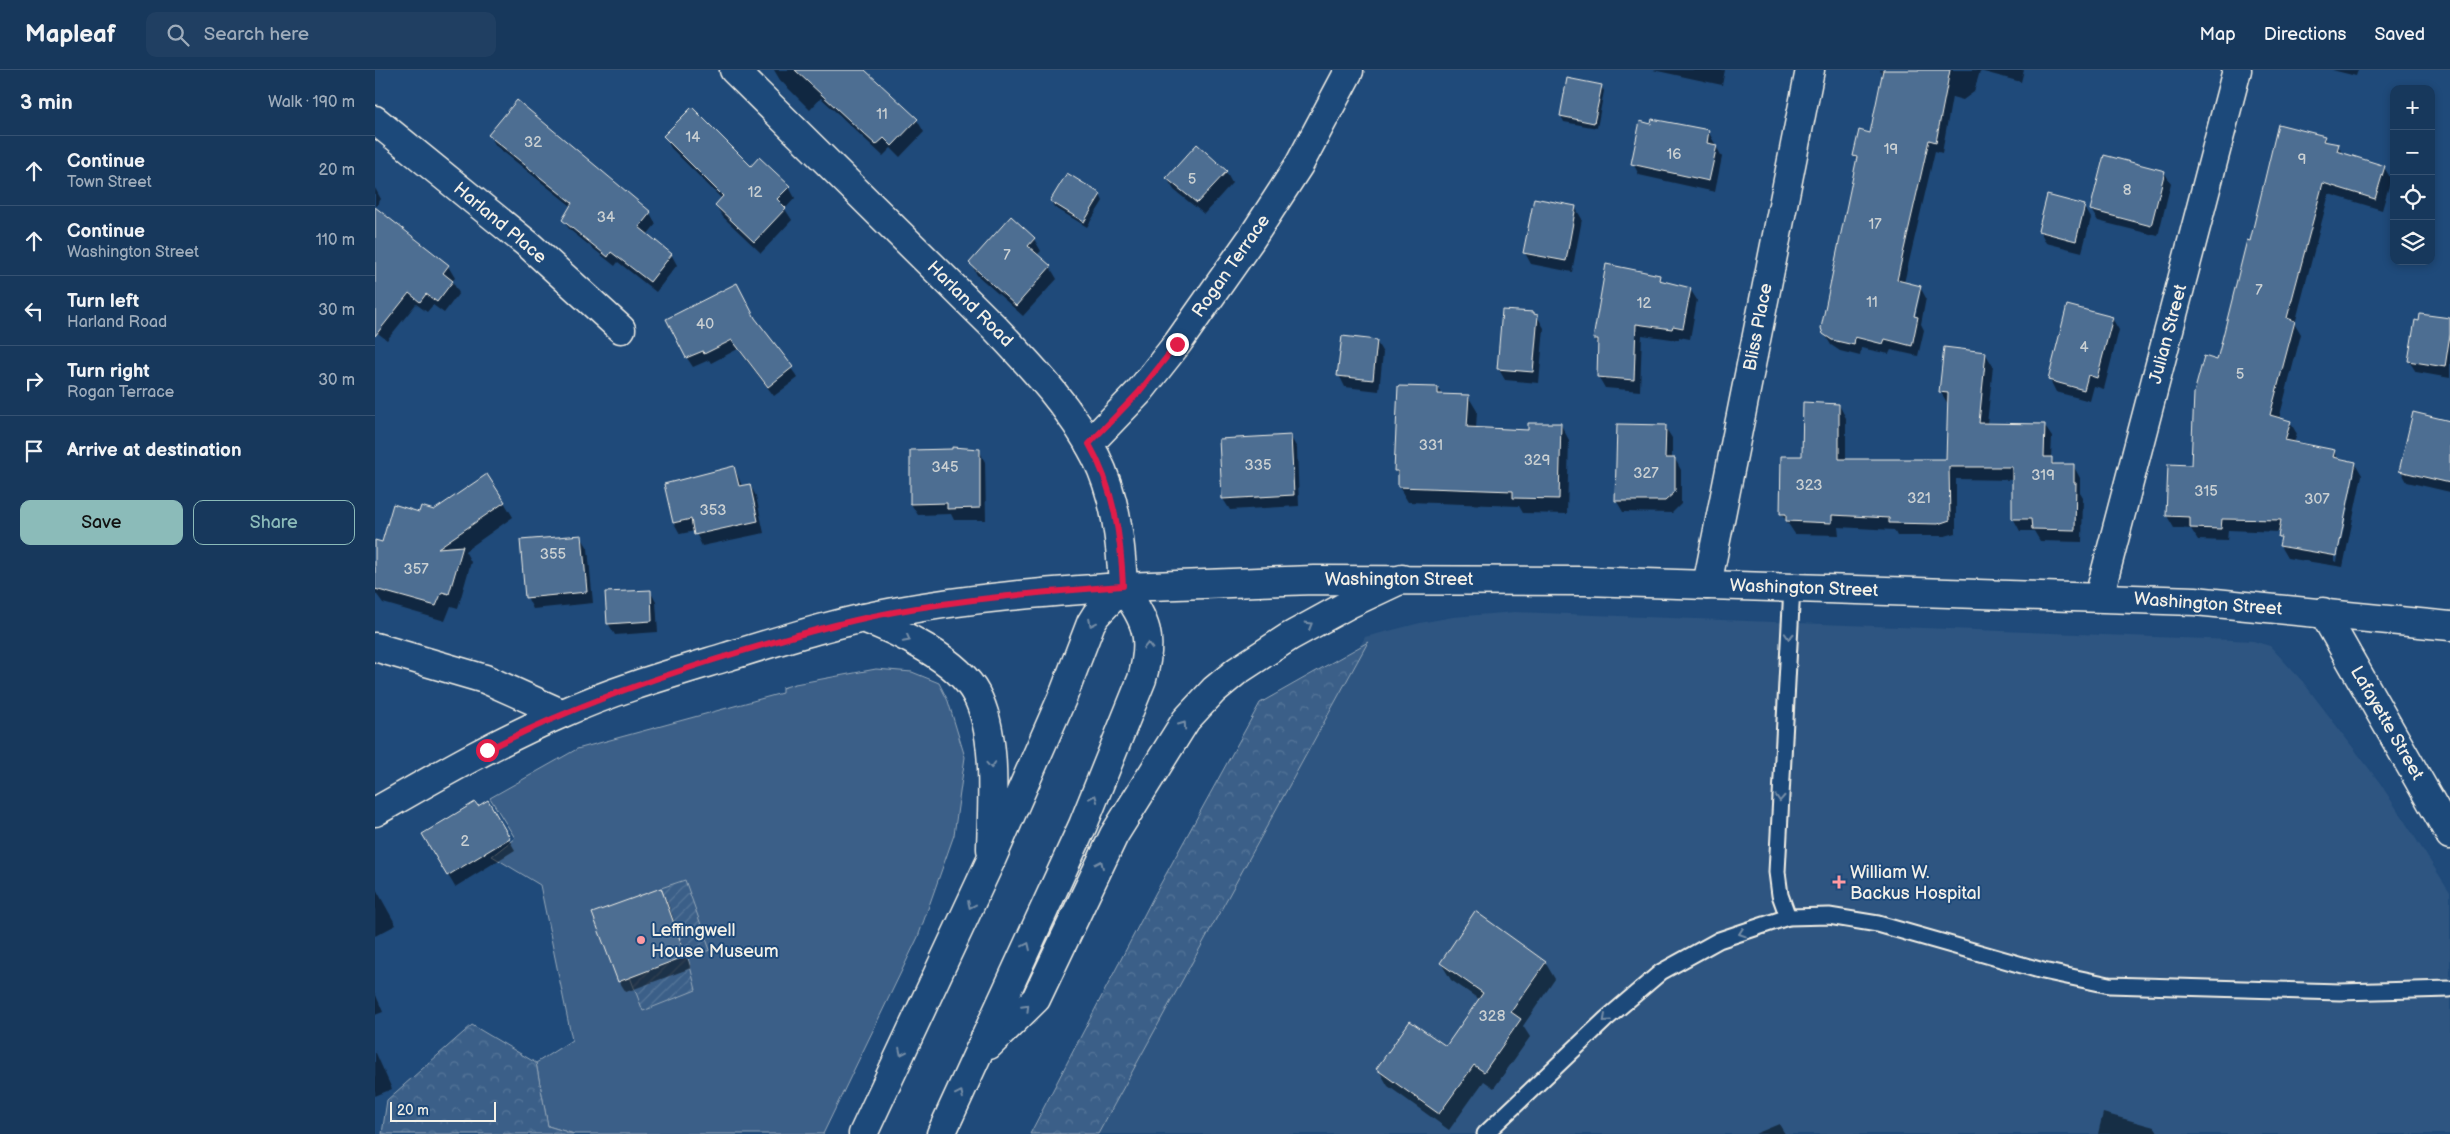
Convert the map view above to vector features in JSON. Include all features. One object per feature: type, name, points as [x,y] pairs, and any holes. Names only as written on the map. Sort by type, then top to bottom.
[{"type":"main road","name":"Harland Road","points":[[734,70],[996,329],[1057,398],[1089,444],[1104,475],[1114,510],[1121,551],[1123,586]]},
{"type":"main road","name":"Bliss Place","points":[[1707,585],[1810,70]]},
{"type":"main road","name":"Julian Street","points":[[2099,597],[2237,70]]},
{"type":"main road","name":"Rogan Terrace","points":[[1089,444],[1139,392],[1177,344],[1251,239],[1299,164],[1349,71]]},
{"type":"main road","name":"Harland Place","points":[[375,120],[530,246],[621,330]]},
{"type":"main road","name":"Washington Street","points":[[375,812],[459,764],[561,713],[686,669],[786,638],[863,618],[911,609],[977,600],[1123,586],[1208,582],[1402,579],[1565,580],[2195,601],[2323,612],[2450,626]]},
{"type":"main road","points":[[979,1055],[1035,999],[1114,835],[1186,720],[1215,690],[1261,655],[1326,616],[1402,579]]},
{"type":"main road","points":[[863,1134],[991,860],[1063,696],[1091,623],[1123,586],[1144,620],[1147,632],[1147,661],[1142,679],[1120,738],[1083,825],[979,1055],[941,1134]]},
{"type":"main road","name":"Lafayette Street","points":[[2323,612],[2450,835]]},
{"type":"main road","points":[[863,618],[890,630],[940,658],[954,669],[975,691],[985,718],[990,751],[991,860]]},
{"type":"main road","points":[[375,647],[489,681],[561,713]]},
{"type":"lane","points":[[1788,917],[1780,895],[1777,872],[1792,587]]},
{"type":"lane","points":[[1485,1134],[1606,1019],[1661,972],[1719,940],[1788,917],[1829,916],[1878,924],[2043,971],[2109,985],[2340,992],[2450,989]]},
{"type":"shaded area","name":"William W. Backus Hospital","points":[[1515,612],[2233,640],[2253,641],[2270,646],[2303,682],[2380,783],[2450,892],[2450,1134],[1098,1134],[1365,637],[1453,617]]},
{"type":"green space","points":[[1368,642],[1098,1134],[1030,1134],[1155,894],[1260,703]]},
{"type":"green space","points":[[876,669],[912,672],[939,683],[948,701],[965,757],[954,835],[918,937],[823,1134],[574,1134],[548,1126],[536,1063],[572,1040],[540,885],[492,856],[515,838],[490,798],[577,749],[782,693],[782,688],[795,684]]},
{"type":"green space","points":[[685,880],[710,950],[688,958],[696,990],[643,1011],[630,977],[685,956],[661,888]]},
{"type":"green space","points":[[472,1025],[536,1063],[548,1126],[574,1134],[382,1134],[387,1100]]},
{"type":"building","points":[[795,70],[865,70],[918,119],[892,146],[884,138],[876,145]]},
{"type":"building","points":[[1883,70],[1950,70],[1936,142],[1929,140],[1897,280],[1921,286],[1914,316],[1918,317],[1912,346],[1885,339],[1883,344],[1855,337],[1854,345],[1832,340],[1823,334],[1821,328],[1857,157],[1853,156],[1859,130],[1870,133]]},
{"type":"building","points":[[1567,78],[1602,85],[1594,123],[1560,116]]},
{"type":"building","points":[[517,100],[651,212],[639,227],[672,254],[650,282],[611,252],[608,257],[562,220],[572,203],[488,135]]},
{"type":"building","points":[[692,107],[751,166],[759,157],[790,186],[777,199],[786,208],[754,242],[715,205],[723,196],[663,136]]},
{"type":"building","points":[[1652,119],[1709,130],[1707,143],[1717,145],[1709,181],[1631,164],[1640,121],[1651,124]]},
{"type":"building","points":[[2278,124],[2325,136],[2323,141],[2339,144],[2337,151],[2385,166],[2375,199],[2323,183],[2287,318],[2295,321],[2270,415],[2291,421],[2285,440],[2335,450],[2333,457],[2356,462],[2337,556],[2279,546],[2281,537],[2278,537],[2281,520],[2222,519],[2221,529],[2190,528],[2190,517],[2166,516],[2168,464],[2191,465],[2194,393],[2204,356],[2217,360],[2247,240],[2250,241]]},
{"type":"building","points":[[1197,144],[1227,171],[1197,203],[1166,178]]},
{"type":"building","points":[[2104,155],[2165,171],[2151,226],[2090,210]]},
{"type":"building","points":[[1067,173],[1101,194],[1084,222],[1050,201]]},
{"type":"building","points":[[2047,195],[2085,205],[2076,241],[2038,231]]},
{"type":"building","points":[[1534,198],[1576,206],[1566,261],[1523,253]]},
{"type":"building","points":[[375,207],[449,265],[443,273],[453,281],[437,302],[426,294],[420,302],[409,293],[375,336]]},
{"type":"building","points":[[1011,216],[1035,238],[1028,246],[1051,266],[1016,306],[969,263]]},
{"type":"building","points":[[1606,264],[1660,275],[1659,280],[1691,288],[1683,328],[1673,326],[1672,329],[1636,324],[1634,380],[1597,377],[1598,339],[1593,339]]},
{"type":"building","points":[[737,283],[755,318],[793,367],[768,387],[732,340],[704,354],[703,351],[686,358],[666,319]]},
{"type":"building","points":[[2067,305],[2113,317],[2097,378],[2088,375],[2084,390],[2048,380]]},
{"type":"building","points":[[1502,310],[1534,312],[1534,314],[1538,315],[1533,372],[1497,369]]},
{"type":"building","points":[[2420,314],[2450,318],[2450,334],[2445,367],[2408,361],[2415,320],[2419,321]]},
{"type":"building","points":[[1342,336],[1377,340],[1373,380],[1337,376]]},
{"type":"building","points":[[1944,347],[1986,352],[1979,423],[2045,424],[2044,457],[2052,457],[2052,464],[2074,464],[2074,483],[2076,483],[2075,530],[2032,529],[2031,519],[2012,519],[2012,467],[1949,467],[1950,520],[1938,524],[1889,523],[1889,518],[1832,515],[1832,523],[1786,521],[1786,514],[1780,514],[1781,456],[1802,456],[1803,402],[1839,404],[1839,459],[1946,459],[1948,393],[1939,392]]},
{"type":"building","points":[[1398,386],[1438,387],[1438,394],[1469,395],[1467,427],[1528,430],[1528,423],[1561,423],[1559,499],[1513,498],[1513,491],[1398,487],[1398,471],[1394,471]]},
{"type":"building","points":[[2413,412],[2450,421],[2450,483],[2399,471]]},
{"type":"building","points":[[1617,424],[1666,425],[1665,458],[1675,458],[1675,492],[1665,501],[1615,501]]},
{"type":"building","points":[[1291,435],[1294,495],[1222,499],[1219,439]]},
{"type":"building","points":[[952,447],[980,449],[980,508],[947,509],[947,503],[910,504],[910,450],[952,449]]},
{"type":"building","points":[[734,466],[739,486],[750,484],[758,521],[694,535],[691,519],[673,523],[664,484]]},
{"type":"building","points":[[487,474],[505,502],[438,548],[463,546],[449,594],[442,592],[436,606],[375,589],[375,540],[382,542],[393,504],[419,512],[421,506],[434,510]]},
{"type":"building","points":[[582,535],[587,592],[525,598],[520,540]]},
{"type":"building","points":[[651,590],[652,621],[607,624],[605,592]]},
{"type":"building","points":[[488,800],[510,838],[447,876],[422,834],[475,802],[478,806]]},
{"type":"building","name":"Leffingwell House Museum","points":[[661,888],[686,956],[618,982],[592,913]]},
{"type":"building","points":[[1475,911],[1546,962],[1511,1012],[1521,1019],[1484,1072],[1474,1065],[1439,1114],[1376,1069],[1410,1021],[1446,1046],[1483,993],[1440,963]]},
{"type":"place","name":"William W. Backus Hospital","points":[[1839,882]]},
{"type":"place","name":"Leffingwell House Museum","points":[[641,940]]},
{"type":"route","points":[[487,750],[561,713],[605,696],[786,638],[863,618],[986,599],[1123,586],[1121,551],[1114,510],[1097,458],[1089,444],[1139,392],[1177,344]]}]
